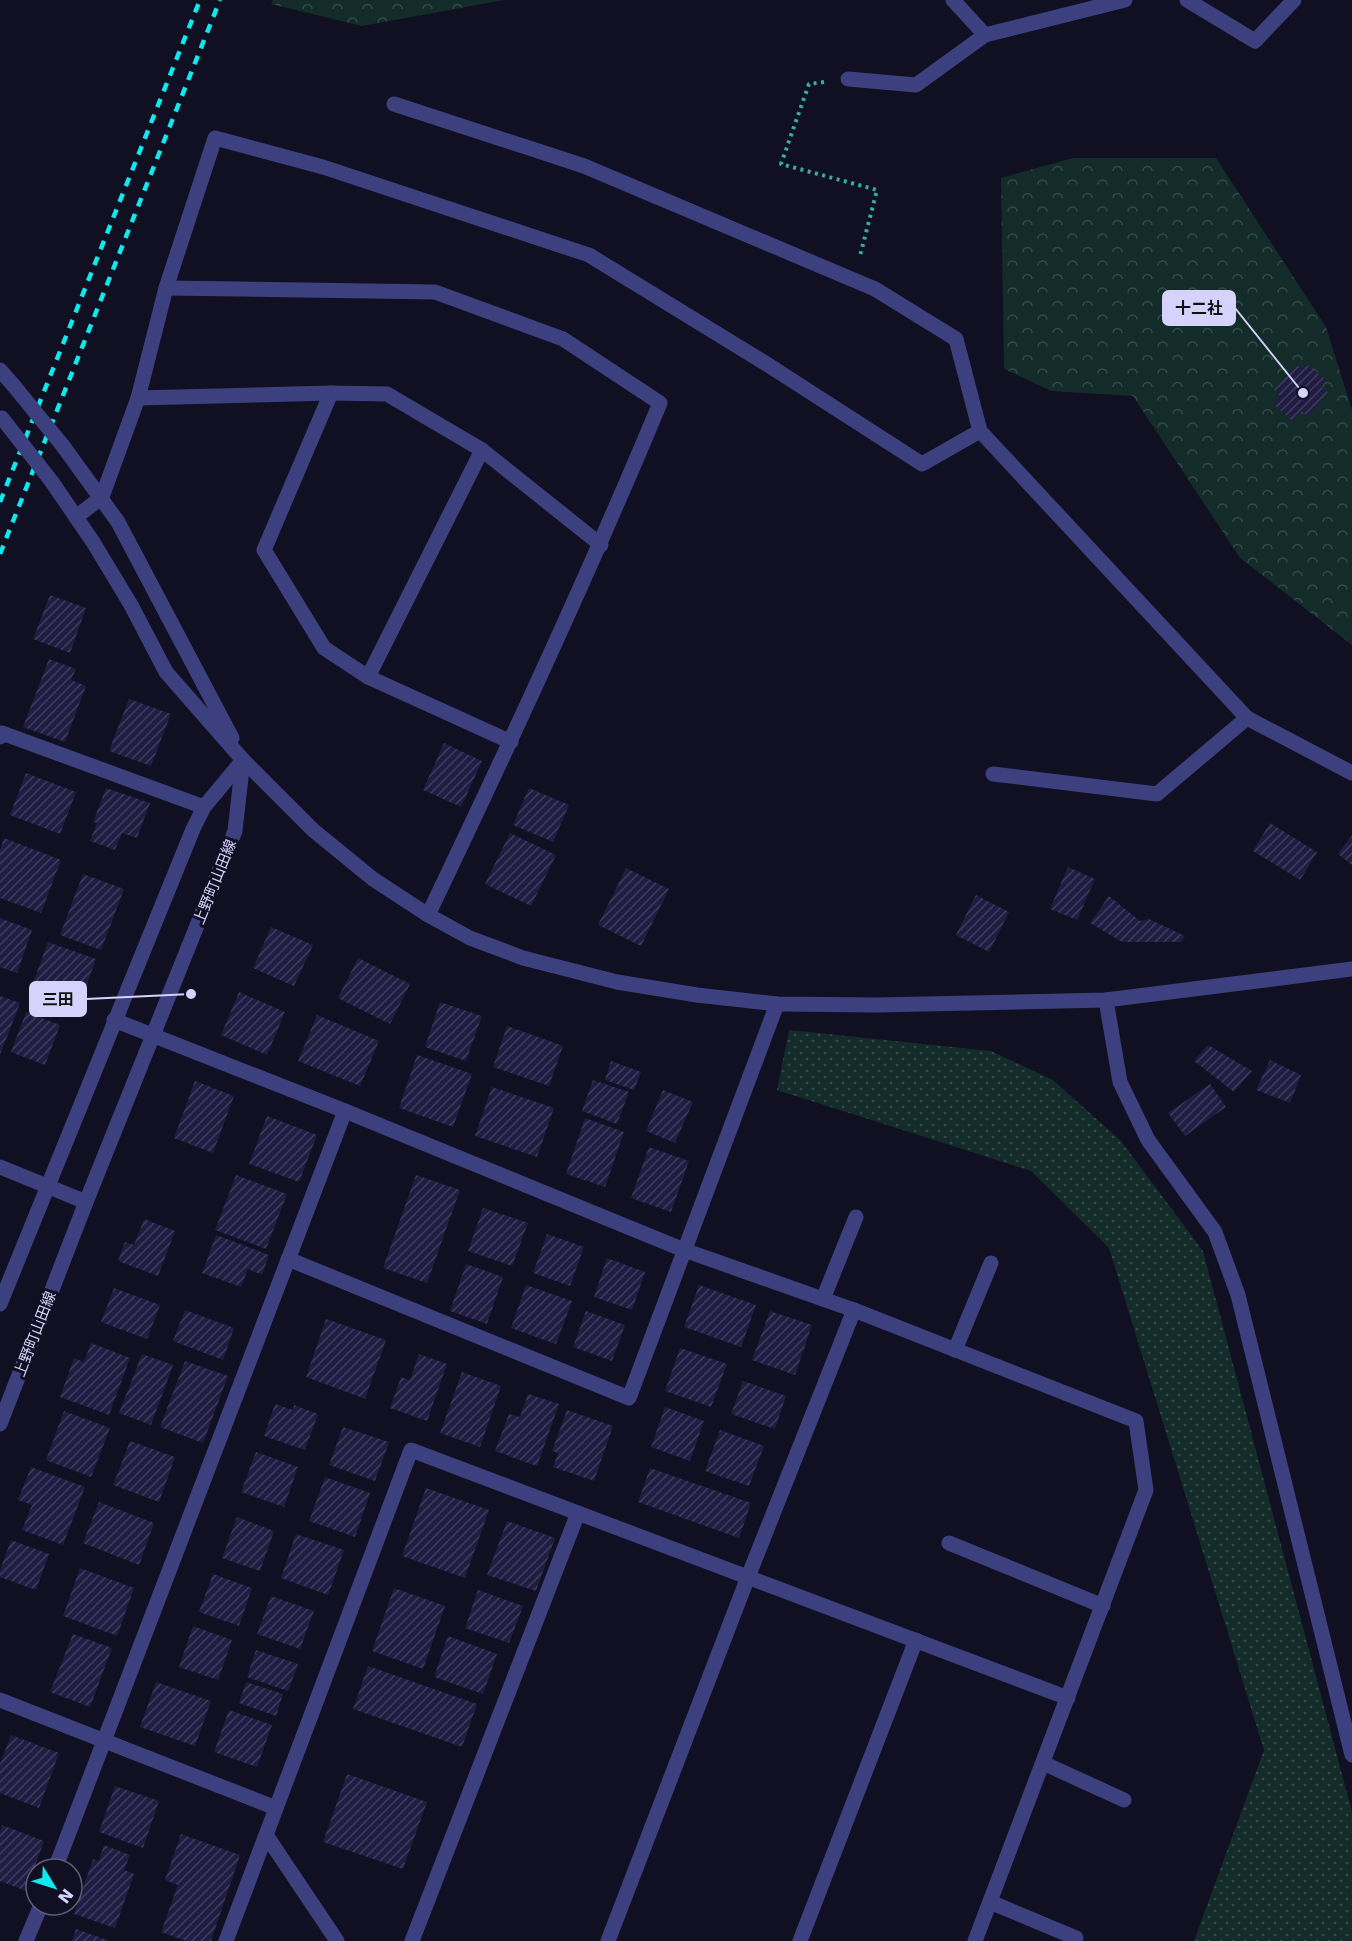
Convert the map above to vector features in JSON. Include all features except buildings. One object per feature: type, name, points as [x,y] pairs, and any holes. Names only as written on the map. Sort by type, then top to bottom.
[{"type":"street","points":[[953,0],[985,35]]},
{"type":"street","points":[[848,79],[916,85],[985,35],[1125,0]]},
{"type":"street","points":[[1187,0],[1255,41],[1294,0]]},
{"type":"street","points":[[394,104],[584,166],[875,290],[956,339],[980,431],[1247,718],[1352,773]]},
{"type":"street","points":[[76,517],[102,497],[138,398],[166,288],[215,138],[323,167],[589,255],[765,363],[922,464],[980,431]]},
{"type":"street","points":[[166,288],[435,292],[563,339],[660,403],[601,545],[511,742],[428,915]]},
{"type":"street","points":[[0,370],[63,446],[118,522],[243,760]]},
{"type":"street","points":[[138,398],[331,393],[387,394],[482,450],[601,545]]},
{"type":"street","points":[[331,393],[264,550],[324,648],[368,677],[511,742]]},
{"type":"street","points":[[1,418],[52,482],[93,542],[131,605],[166,672],[243,760],[313,830],[373,879],[428,915],[470,938],[523,958],[617,982],[697,995],[777,1004],[877,1005],[1106,1000],[1352,969]]},
{"type":"street","points":[[368,677],[482,450]]},
{"type":"street","points":[[993,774],[1157,794],[1247,718]]},
{"type":"street","points":[[0,737],[2,733],[204,807]]},
{"type":"street","points":[[0,1304],[193,829],[204,807],[243,760]]},
{"type":"street","name":"上野町山田線","points":[[0,1424],[86,1202],[235,831],[243,760]]},
{"type":"street","points":[[1106,1000],[1120,1082],[1148,1140],[1215,1232],[1238,1295],[1352,1755]]},
{"type":"street","points":[[288,1259],[629,1398],[777,1004]]},
{"type":"street","points":[[114,1020],[345,1111],[684,1250],[854,1310],[1136,1421],[1146,1490],[975,1941]]},
{"type":"street","points":[[60,1857],[345,1111]]},
{"type":"street","points":[[0,1167],[86,1202]]},
{"type":"street","points":[[823,1299],[856,1217]]},
{"type":"street","points":[[955,1350],[991,1263]]},
{"type":"street","points":[[608,1941],[854,1310]]},
{"type":"street","points":[[226,1941],[411,1450],[1068,1698]]},
{"type":"street","points":[[412,1941],[578,1514]]},
{"type":"street","points":[[949,1543],[1103,1606]]},
{"type":"street","points":[[800,1941],[916,1640]]},
{"type":"street","points":[[0,1700],[276,1808]]},
{"type":"street","points":[[1043,1763],[1124,1800]]},
{"type":"street","points":[[266,1835],[337,1941]]},
{"type":"street","points":[[990,1902],[1076,1938]]},
{"type":"street","points":[[26,1941],[36,1917]]},
{"type":"path","points":[[848,79],[808,84],[780,164],[877,190],[854,281]]},
{"type":"green space","points":[[273,0],[504,0],[362,26],[271,4]]},
{"type":"green space","points":[[1073,158],[1216,158],[1326,327],[1352,410],[1352,645],[1240,558],[1133,396],[1051,391],[1004,369],[1001,178]]},
{"type":"green space","points":[[789,1030],[991,1051],[1053,1080],[1121,1141],[1203,1251],[1352,1812],[1352,1941],[1194,1941],[1264,1750],[1109,1248],[1031,1171],[777,1090]]},
{"type":"railway","points":[[0,502],[200,0]]},
{"type":"railway","points":[[0,554],[220,0]]},
{"type":"place","name":"十二社","points":[[1303,393]]},
{"type":"place","name":"三田","points":[[191,994]]}]
